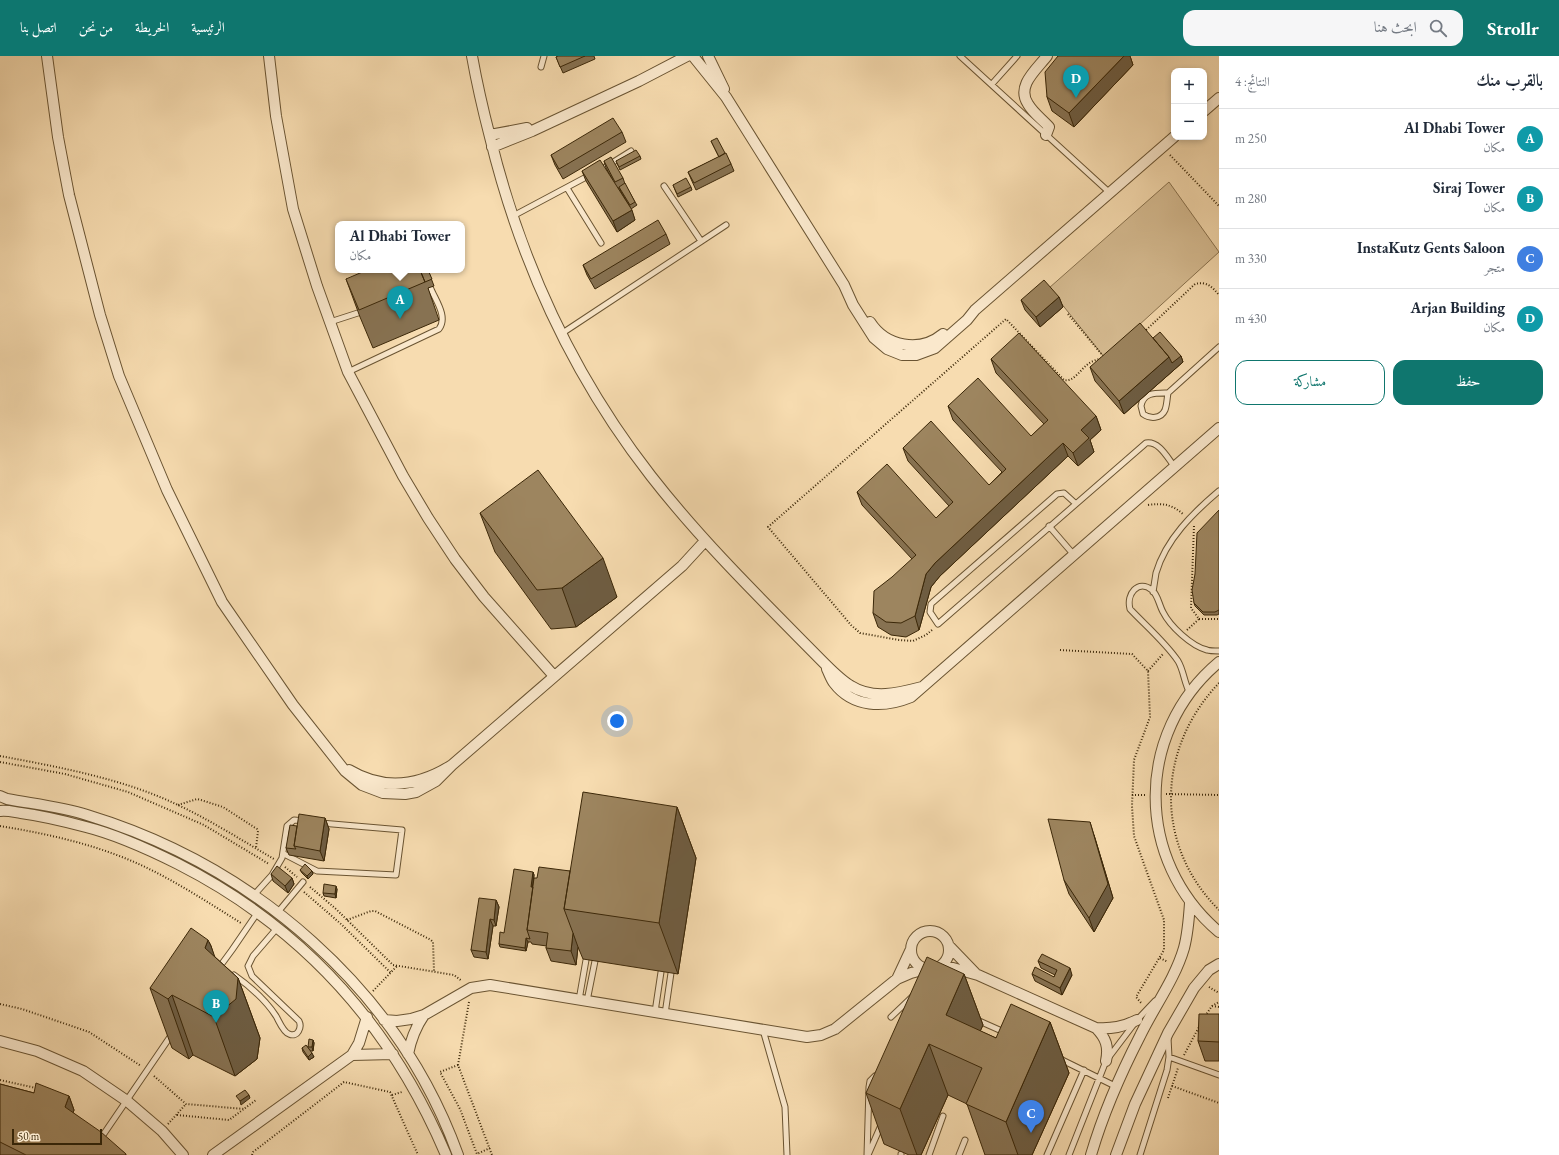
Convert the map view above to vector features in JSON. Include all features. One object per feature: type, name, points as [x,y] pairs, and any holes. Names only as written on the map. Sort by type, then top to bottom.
[{"type":"street","points":[[47,56],[58,137],[69,195],[100,315],[119,376],[142,434],[167,490],[222,602],[293,705],[338,761],[350,770],[364,778],[394,784],[425,780],[439,774],[452,765],[708,544]]},
{"type":"street","points":[[269,56],[276,116],[293,209],[314,280],[348,372],[403,476],[455,559],[484,597],[554,676]]},
{"type":"street","points":[[472,56],[477,86],[497,167],[523,247],[561,334],[590,386],[629,446],[664,492],[708,544],[825,664],[852,687],[868,693],[886,695],[922,687],[1219,428]]},
{"type":"street","points":[[492,147],[639,81],[687,56]]},
{"type":"street","points":[[693,56],[726,97],[844,285],[853,295],[871,324],[878,331],[893,341],[901,344],[920,345],[937,339],[963,317],[975,310],[1171,140]]},
{"type":"street","points":[[708,56],[724,87],[726,97]]},
{"type":"street","points":[[1046,135],[1049,127],[1028,105],[1024,92],[1026,82],[1047,56]]},
{"type":"street","points":[[1207,108],[1219,98]]},
{"type":"street","points":[[490,136],[521,129],[537,128]]},
{"type":"street","points":[[1219,662],[1203,677],[1190,693],[1175,716],[1164,741],[1158,767],[1155,794],[1157,823],[1164,851],[1175,878],[1190,903],[1207,922],[1219,932]]},
{"type":"street","points":[[0,796],[7,799],[86,814],[139,833],[200,861],[235,882],[278,912],[330,958],[384,1020],[408,1054],[432,1096],[453,1140],[458,1155]]},
{"type":"street","points":[[0,811],[33,814],[64,821],[95,829],[126,840],[208,880],[258,912],[278,927],[325,970],[367,1017],[394,1054],[415,1090],[434,1127],[446,1155]]},
{"type":"street","points":[[1092,1155],[1117,1087],[1139,1037],[1162,995],[1183,949],[1188,928],[1190,903]]},
{"type":"street","points":[[897,980],[916,937],[926,931],[932,931],[943,936],[949,946],[978,975]]},
{"type":"street","points":[[940,967],[948,958],[949,946]]},
{"type":"street","points":[[911,948],[913,959],[921,967],[926,969]]},
{"type":"street","points":[[1116,1155],[1135,1104],[1168,1033],[1194,988],[1209,970],[1219,964]]},
{"type":"street","points":[[384,1020],[404,1020],[424,1015],[471,988],[490,985],[806,1037],[821,1035],[835,1029],[897,980],[911,973],[940,967],[978,975],[1096,1028],[1110,1029],[1124,1026],[1137,1020]]},
{"type":"street","points":[[408,1054],[410,1040],[424,1015]]},
{"type":"street","points":[[213,1155],[352,1055],[359,1043],[367,1017]]},
{"type":"street","points":[[1096,1028],[1103,1035],[1107,1043],[1108,1052],[1106,1061]]},
{"type":"street","points":[[0,1041],[37,1052],[83,1071],[127,1101],[162,1130],[183,1155]]},
{"type":"street","points":[[352,1055],[394,1054]]},
{"type":"lane","points":[[542,67],[544,56]]},
{"type":"lane","points":[[960,56],[1110,193]]},
{"type":"lane","points":[[992,84],[1016,56]]},
{"type":"lane","points":[[513,216],[631,152]]},
{"type":"lane","points":[[664,186],[702,241]]},
{"type":"lane","points":[[567,188],[601,243]]},
{"type":"lane","points":[[561,334],[726,225]]},
{"type":"lane","points":[[348,372],[439,329],[442,323],[442,316],[431,289]]},
{"type":"lane","points":[[330,322],[371,309]]},
{"type":"lane","points":[[1168,393],[1164,413],[1154,418],[1150,418],[1143,414],[1140,406],[1144,398],[1152,394],[1168,393],[1219,347]]},
{"type":"lane","points":[[1075,504],[1064,493],[1057,494],[931,604],[931,615],[938,624],[1146,443],[1151,442],[1156,444],[1174,466]]},
{"type":"lane","points":[[1154,592],[1156,574],[1170,543],[1189,519],[1219,491]]},
{"type":"lane","points":[[1050,526],[1074,554]]},
{"type":"lane","points":[[1190,693],[1185,686],[1182,671],[1178,662],[1168,648],[1130,609],[1128,603],[1132,592],[1137,588],[1149,588],[1154,592],[1166,618],[1182,634],[1194,644],[1207,650],[1219,651]]},
{"type":"lane","points":[[254,895],[272,875],[280,862],[284,854],[285,830],[290,822],[294,820],[402,830],[396,875],[317,871],[284,854]]},
{"type":"lane","points":[[278,912],[303,882]]},
{"type":"lane","points":[[215,972],[258,912]]},
{"type":"lane","points":[[219,966],[245,983],[264,999],[289,1034],[298,1033],[301,1025],[299,1021],[249,972],[249,962],[278,927]]},
{"type":"lane","points":[[583,1000],[586,960]]},
{"type":"lane","points":[[583,1000],[594,961]]},
{"type":"lane","points":[[660,1013],[661,972]]},
{"type":"lane","points":[[660,1013],[671,973]]},
{"type":"lane","points":[[891,1017],[909,998],[916,995]]},
{"type":"lane","points":[[1068,1155],[1106,1061],[1137,1020],[1162,995]]},
{"type":"lane","points":[[972,1017],[1007,1034]]},
{"type":"lane","points":[[99,1141],[176,1028]]},
{"type":"lane","points":[[763,1030],[785,1107],[786,1155]]},
{"type":"lane","points":[[1140,1155],[1164,1082],[1169,1057],[1168,1033]]},
{"type":"lane","points":[[1056,1057],[1117,1087]]},
{"type":"lane","points":[[1169,1057],[1219,1075]]},
{"type":"lane","points":[[1047,1155],[1084,1070]]},
{"type":"lane","points":[[868,1155],[869,1087],[870,1081],[880,1074]]},
{"type":"lane","points":[[868,1155],[885,1115]]},
{"type":"lane","points":[[929,1155],[943,1116]]},
{"type":"lane","points":[[960,1155],[965,1140]]},
{"type":"path","points":[[1162,148],[1219,206]]},
{"type":"path","points":[[1139,336],[1195,284],[1206,283],[1210,285],[1219,295]]},
{"type":"path","points":[[1068,314],[1104,357]]},
{"type":"path","points":[[938,624],[926,636],[913,641],[860,633],[851,625],[768,527],[1006,319],[1064,380],[1073,378],[1088,364],[1110,355]]},
{"type":"path","points":[[1134,503],[1139,509],[1146,505],[1162,503],[1178,510],[1194,523],[1191,608],[1199,619]]},
{"type":"path","points":[[1182,634],[1199,619],[1219,620]]},
{"type":"path","points":[[1148,671],[1168,648]]},
{"type":"path","points":[[1060,650],[1132,654],[1148,671],[1150,717],[1134,760],[1132,795],[1134,836],[1164,920],[1164,950],[1136,997],[1147,1010]]},
{"type":"path","points":[[1219,683],[1206,697],[1191,719],[1180,743],[1173,768],[1170,794],[1174,831],[1184,860],[1195,881],[1219,910]]},
{"type":"path","points":[[0,756],[67,769],[107,780],[178,805],[280,862],[347,920],[393,965],[454,975],[471,988],[458,1065],[492,1155]]},
{"type":"path","points":[[0,762],[65,774],[128,792],[204,825],[276,868]]},
{"type":"path","points":[[1132,795],[1219,795]]},
{"type":"path","points":[[178,805],[197,799],[223,807],[257,829],[256,849]]},
{"type":"path","points":[[0,826],[41,833],[69,840],[96,848],[142,866],[188,889],[248,927]]},
{"type":"path","points":[[299,887],[342,924],[391,973]]},
{"type":"path","points":[[347,920],[371,911],[375,911],[431,940],[433,942],[434,972]]},
{"type":"path","points":[[366,998],[397,966]]},
{"type":"path","points":[[1204,1017],[1212,1006],[1219,1002]]},
{"type":"path","points":[[0,1004],[22,1009],[89,1032],[147,1070],[186,1104],[244,1109]]},
{"type":"path","points":[[1212,1006],[1219,1007]]},
{"type":"path","points":[[1167,1100],[1181,1061],[1201,1024]]},
{"type":"path","points":[[458,1065],[440,1072],[460,1109],[477,1155],[490,1148]]},
{"type":"path","points":[[0,1080],[37,1089]]},
{"type":"path","points":[[252,1155],[253,1152],[344,1082],[390,1092],[418,1155]]},
{"type":"path","points":[[1164,1082],[1219,1103]]},
{"type":"path","points":[[176,1115],[229,1120],[256,1100]]},
{"type":"path","points":[[162,1130],[186,1104]]},
{"type":"shaded area","points":[[1169,182],[1219,252],[1104,357],[1049,288]]},
{"type":"building","points":[[585,56],[560,67],[556,57]]},
{"type":"building","points":[[1058,56],[1124,56],[1069,113],[1047,97],[1045,72]]},
{"type":"building","points":[[613,118],[622,132],[559,169],[551,155]]},
{"type":"building","points":[[717,138],[725,153],[719,157],[711,141]]},
{"type":"building","points":[[636,150],[640,156],[619,167],[616,161]]},
{"type":"building","points":[[726,153],[731,164],[694,183],[688,172]]},
{"type":"building","points":[[611,157],[623,178],[615,182],[604,161]]},
{"type":"building","points":[[600,160],[632,210],[613,221],[582,171]]},
{"type":"building","points":[[686,178],[691,187],[677,194],[673,185]]},
{"type":"building","points":[[625,183],[635,202],[630,205],[619,187]]},
{"type":"building","points":[[658,220],[666,234],[591,279],[583,265]]},
{"type":"building","points":[[360,273],[421,273],[425,282],[359,310],[346,279]]},
{"type":"building","points":[[421,273],[429,273],[432,279],[425,282]]},
{"type":"building","points":[[1044,280],[1059,297],[1036,317],[1021,300]]},
{"type":"building","points":[[1140,323],[1169,357],[1119,401],[1090,367]]},
{"type":"building","points":[[1160,332],[1181,356],[1172,363],[1169,357],[1153,338]]},
{"type":"building","points":[[1019,333],[1096,416],[1081,430],[1089,438],[1073,453],[1063,443],[935,563],[926,574],[915,616],[901,623],[886,622],[873,613],[874,591],[916,555],[857,492],[887,464],[936,518],[953,502],[903,448],[931,421],[989,485],[1006,469],[948,406],[978,378],[1031,436],[1048,420],[991,359]]},
{"type":"building","points":[[538,470],[603,558],[562,588],[537,590],[480,513]]},
{"type":"building","points":[[1219,510],[1219,610],[1215,612],[1203,612],[1194,603],[1192,590],[1195,574],[1197,533]]},
{"type":"building","points":[[583,792],[677,807],[659,923],[564,909]]},
{"type":"building","points":[[299,814],[325,818],[320,851],[294,846]]},
{"type":"building","points":[[1048,819],[1090,822],[1108,884],[1089,918],[1064,880]]},
{"type":"building","points":[[290,825],[297,826],[294,846],[296,849],[286,848]]},
{"type":"building","points":[[305,864],[312,871],[307,876],[300,870]]},
{"type":"building","points":[[277,866],[292,878],[285,886],[271,874]]},
{"type":"building","points":[[539,867],[570,871],[564,909],[573,933],[571,951],[546,948],[548,933],[527,930],[534,878],[537,878]]},
{"type":"building","points":[[514,869],[533,872],[531,887],[533,887],[527,930],[530,939],[526,938],[525,948],[499,944],[500,932],[504,933]]},
{"type":"building","points":[[324,884],[336,886],[335,894],[323,893]]},
{"type":"building","points":[[479,898],[496,900],[494,920],[490,919],[486,952],[471,950]]},
{"type":"building","points":[[191,928],[208,940],[205,948],[238,978],[236,999],[214,1017],[172,995],[168,999],[150,988]]},
{"type":"building","points":[[1042,954],[1070,968],[1060,988],[1032,974],[1035,967],[1054,977],[1057,970],[1038,961]]},
{"type":"building","points":[[927,957],[964,974],[946,1015],[996,1038],[1011,1004],[1050,1022],[1006,1122],[966,1104],[982,1068],[929,1044],[900,1109],[866,1093]]},
{"type":"building","points":[[1199,1014],[1219,1014],[1219,1042],[1198,1041]]},
{"type":"building","points":[[309,1039],[313,1040],[312,1047],[308,1047]]},
{"type":"building","points":[[306,1045],[312,1053],[308,1057],[302,1048]]},
{"type":"building","points":[[36,1083],[69,1096],[65,1107],[101,1132],[126,1154],[26,1155],[0,1142],[0,1084],[34,1093]]},
{"type":"building","points":[[245,1090],[249,1095],[240,1101],[236,1096]]},
{"type":"place","name":"Arjan Building","points":[[1076,98]]},
{"type":"place","name":"Al Dhabi Tower","points":[[400,319]]},
{"type":"place","name":"Siraj Tower","points":[[216,1023]]},
{"type":"place","name":"InstaKutz Gents Saloon","points":[[1031,1133]]}]
